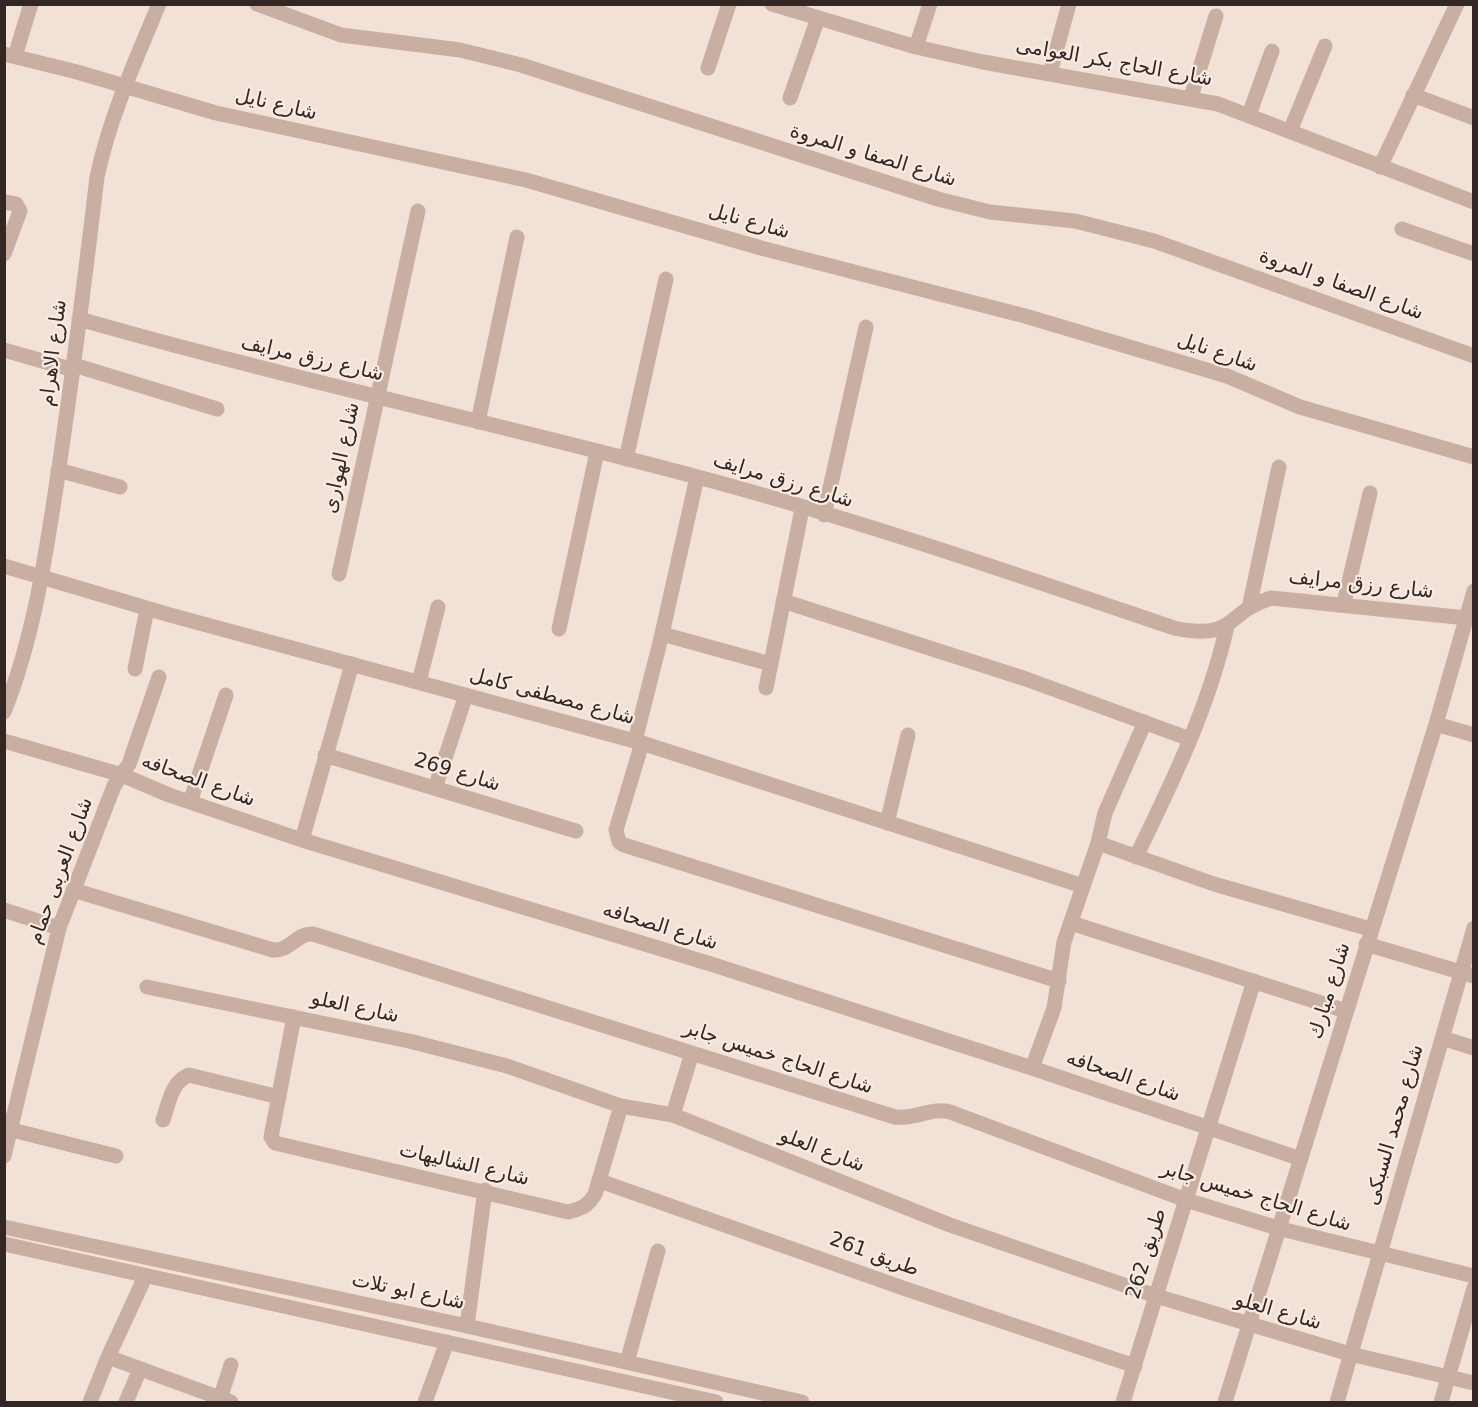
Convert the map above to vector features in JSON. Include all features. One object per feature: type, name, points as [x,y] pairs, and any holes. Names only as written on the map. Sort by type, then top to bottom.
[{"type":"street","points":[[10,55],[31,4]]},
{"type":"street","name":"شارع الاهرام","points":[[4,712],[32,627],[42,577],[74,368],[97,177],[111,119],[159,4]]},
{"type":"street","name":"شارع الصفا و المروة","points":[[257,4],[341,35],[460,50],[521,65],[938,199],[990,212],[1064,219],[1154,241],[1473,356]]},
{"type":"street","points":[[708,68],[729,4]]},
{"type":"street","name":"شارع الحاج بكر العوامى","points":[[772,4],[916,47],[1191,97],[1249,115],[1473,202]]},
{"type":"street","points":[[916,47],[930,4]]},
{"type":"street","points":[[1050,73],[1070,4]]},
{"type":"street","points":[[1380,167],[1457,4]]},
{"type":"street","points":[[1191,97],[1216,16]]},
{"type":"street","points":[[790,98],[818,18]]},
{"type":"street","points":[[1290,131],[1325,46]]},
{"type":"street","points":[[1249,115],[1272,51]]},
{"type":"street","name":"شارع نايل","points":[[10,55],[289,130],[526,180],[761,248],[1025,316],[1227,376],[1300,407],[1473,457]]},
{"type":"street","points":[[1413,95],[1473,118]]},
{"type":"street","points":[[4,202],[18,206],[20,211],[4,254]]},
{"type":"street","name":"شارع الهوارى","points":[[339,574],[418,211]]},
{"type":"street","points":[[1402,229],[1473,254]]},
{"type":"street","points":[[478,422],[517,237]]},
{"type":"street","points":[[626,459],[666,279]]},
{"type":"street","name":"شارع رزق مرايف","points":[[79,319],[209,356],[378,396],[697,477],[942,551],[1174,628],[1205,633],[1227,626],[1249,608],[1271,598],[1344,603],[1468,628]]},
{"type":"street","points":[[824,515],[866,327]]},
{"type":"street","points":[[4,350],[217,409]]},
{"type":"street","points":[[559,629],[597,452]]},
{"type":"street","points":[[1249,608],[1279,467]]},
{"type":"street","points":[[58,470],[120,487]]},
{"type":"street","points":[[697,477],[639,742],[616,830],[619,842],[1059,981]]},
{"type":"street","points":[[1344,603],[1370,493]]},
{"type":"street","points":[[766,688],[802,509]]},
{"type":"street","name":"شارع مصطفى كامل","points":[[4,566],[147,609],[639,742],[1083,886]]},
{"type":"street","name":"شارع مبارك","points":[[1225,1402],[1281,1229],[1368,936],[1468,628],[1473,591]]},
{"type":"street","points":[[783,602],[982,664],[1190,739]]},
{"type":"street","points":[[419,682],[438,607]]},
{"type":"street","points":[[135,669],[147,609]]},
{"type":"street","points":[[1136,857],[1190,739],[1221,654],[1227,626]]},
{"type":"street","points":[[662,634],[771,664]]},
{"type":"street","points":[[302,840],[352,664]]},
{"type":"street","name":"شارع العربى حمام","points":[[4,1156],[59,928],[114,786],[129,764],[159,677]]},
{"type":"street","points":[[190,802],[226,695]]},
{"type":"street","points":[[435,789],[466,695]]},
{"type":"street","points":[[1032,1068],[1054,1008],[1064,942],[1098,843],[1105,813],[1145,722]]},
{"type":"street","points":[[1436,724],[1473,735]]},
{"type":"street","points":[[887,823],[908,735]]},
{"type":"street","name":"شارع الصحافه","points":[[4,741],[122,775],[190,802],[302,840],[714,965],[1032,1068],[1301,1159]]},
{"type":"street","name":"شارع 269","points":[[325,755],[576,831]]},
{"type":"street","points":[[1098,843],[1280,904],[1467,974]]},
{"type":"street","name":"شارع الحاج خميس جابر","points":[[73,890],[273,950],[285,950],[303,935],[313,934],[896,1118],[911,1117],[934,1110],[950,1112],[1186,1200],[1281,1229],[1473,1276]]},
{"type":"street","points":[[4,910],[59,928]]},
{"type":"street","points":[[1071,923],[1346,1011]]},
{"type":"street","name":"شارع محمد السبكى","points":[[1337,1402],[1442,1038],[1467,974],[1473,928]]},
{"type":"street","name":"طريق 262","points":[[1123,1402],[1254,981]]},
{"type":"street","name":"شارع العلو","points":[[147,987],[409,1041],[507,1066],[621,1106],[673,1115],[950,1225],[1156,1296],[1250,1326],[1350,1354],[1448,1379],[1473,1383]]},
{"type":"street","name":"شارع الشاليهات","points":[[294,1017],[271,1137],[273,1142],[485,1190],[568,1212],[579,1210],[590,1203],[600,1181],[621,1106]]},
{"type":"street","points":[[1442,1038],[1473,1048]]},
{"type":"street","points":[[673,1115],[692,1053]]},
{"type":"street","points":[[164,1120],[173,1090],[182,1077],[189,1075],[279,1097]]},
{"type":"street","points":[[12,1130],[116,1156]]},
{"type":"street","name":"طريق 261","points":[[600,1181],[903,1288],[1135,1366]]},
{"type":"street","points":[[467,1326],[485,1190]]},
{"type":"street","name":"شارع ابو تلات","points":[[4,1227],[467,1326],[802,1402]]},
{"type":"street","name":"شارع ابو تلات","points":[[4,1244],[716,1402]]},
{"type":"street","points":[[627,1362],[657,1251]]},
{"type":"street","points":[[90,1402],[108,1357],[146,1277]]},
{"type":"street","points":[[1441,1402],[1473,1288]]},
{"type":"street","points":[[407,1333],[411,1314]]},
{"type":"street","points":[[425,1402],[447,1342]]},
{"type":"street","points":[[108,1357],[225,1401],[231,1365]]},
{"type":"street","points":[[126,1402],[140,1369]]}]
